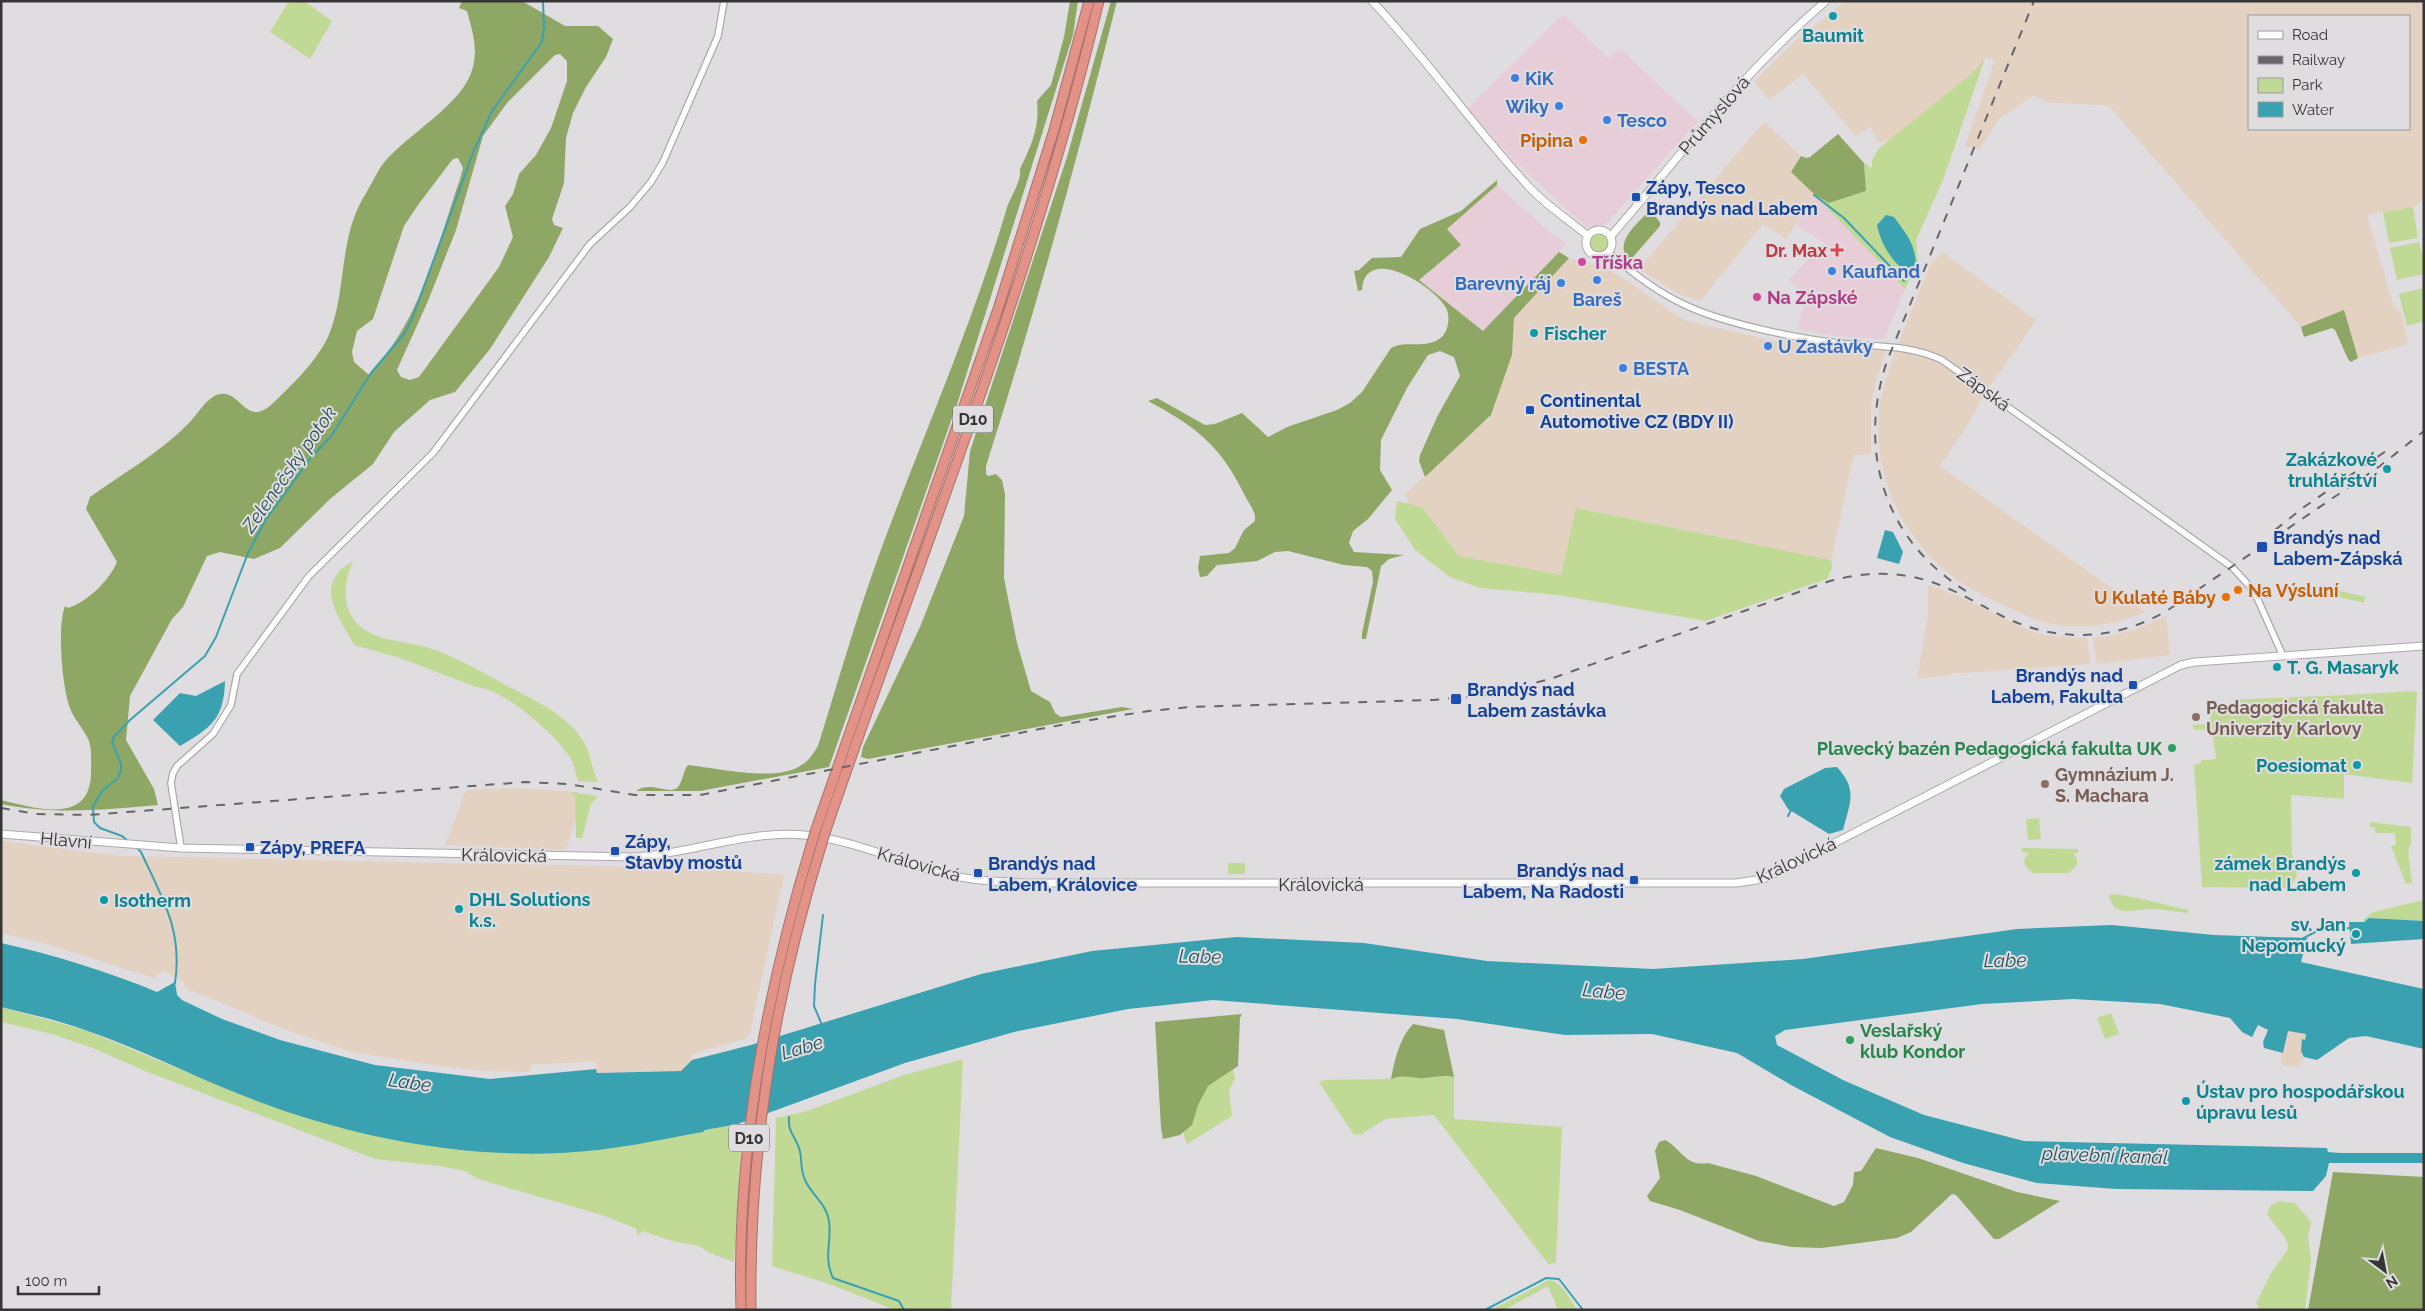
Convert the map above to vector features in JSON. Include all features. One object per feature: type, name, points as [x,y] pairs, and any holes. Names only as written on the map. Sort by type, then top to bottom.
[{"type":"highway","name":"D10","points":[[817,843],[816,829],[1025,227],[1082,28],[1087,1]]},
{"type":"highway","name":"D10","points":[[741,1310],[742,1225],[748,1140],[794,901],[817,843],[826,830],[874,689],[957,466],[1009,311],[1081,75],[1099,1]]},
{"type":"highway","name":"D10","points":[[751,1310],[750,1274],[758,1142],[774,1001]]},
{"type":"main road","points":[[1372,1],[1425,62],[1492,146],[1531,189],[1588,236]]},
{"type":"main road","name":"Průmyslová","points":[[1611,236],[1742,82],[1800,23],[1826,1]]},
{"type":"main road","points":[[1601,230],[1611,236],[1612,245],[1608,252],[1600,256],[1591,252],[1587,245],[1588,236],[1594,231],[1601,230]]},
{"type":"main road","name":"Královická","points":[[146,846],[634,857],[663,855],[754,838],[801,835],[855,844],[955,876],[1022,883],[1531,885],[1745,882],[1763,879],[1778,872],[2181,665],[2195,662],[2420,647]]},
{"type":"main road","name":"Hlavní","points":[[1,834],[146,846]]},
{"type":"street","points":[[181,848],[170,783],[172,773],[184,758],[213,734],[231,705],[237,674],[309,576],[433,453],[590,244],[630,207],[651,182],[662,162],[718,36],[724,1]]},
{"type":"street","name":"Zápská","points":[[1608,252],[1632,273],[1662,293],[1685,305],[1711,315],[1824,341],[1886,345],[1911,350],[1933,356],[1950,365],[2232,567],[2254,591],[2284,656]]},
{"type":"shaded area","points":[[1846,1],[2424,1],[2424,199],[2416,206],[2367,215],[2394,307],[2401,312],[2408,344],[2358,358],[2344,310],[2301,327],[2109,106],[2046,102],[2034,95],[1999,119],[1979,150],[1965,146],[1995,59],[1985,58],[1976,71],[1891,140],[1879,143],[1870,126],[1856,137],[1803,74],[1769,100],[1754,82],[1795,41]]},
{"type":"shaded area","points":[[1563,14],[1608,58],[1620,49],[1698,121],[1605,225],[1586,227],[1512,159],[1468,108]]},
{"type":"shaded area","points":[[1764,122],[1801,156],[1791,172],[1815,195],[1786,239],[1763,224],[1700,301],[1678,294],[1639,269]]},
{"type":"shaded area","points":[[1497,185],[1548,231],[1567,243],[1483,331],[1419,280],[1461,245],[1447,229]]},
{"type":"shaded area","points":[[1815,195],[1905,289],[1884,339],[1835,336],[1798,329],[1806,296],[1789,280],[1824,243],[1796,225]]},
{"type":"shaded area","points":[[1942,252],[2036,320],[1984,395],[1969,423],[1940,466],[2145,612],[2117,622],[2092,626],[2063,626],[2035,620],[1986,597],[1956,580],[1928,555],[1904,523],[1892,499],[1881,464],[1878,430],[1879,406],[1891,362],[1930,265]]},
{"type":"shaded area","points":[[1569,258],[1608,268],[1684,320],[1770,340],[1886,351],[1876,380],[1871,405],[1871,454],[1854,455],[1831,560],[1576,508],[1561,575],[1459,556],[1422,507],[1408,504],[1406,493],[1491,416],[1512,355],[1514,318]]},
{"type":"shaded area","points":[[1928,585],[1958,596],[2030,631],[2050,636],[2087,638],[2090,664],[1917,678],[1928,614]]},
{"type":"shaded area","points":[[2166,616],[2170,655],[2097,664],[2093,638],[2136,629]]},
{"type":"shaded area","points":[[517,788],[578,792],[577,814],[566,850],[445,845],[466,790]]},
{"type":"shaded area","points":[[1,841],[121,856],[693,868],[784,875],[750,1033],[745,1039],[691,1054],[692,1060],[682,1071],[596,1073],[596,1061],[531,1065],[530,1072],[487,1071],[446,1067],[352,1052],[289,1031],[185,988],[183,980],[163,971],[154,978],[50,945],[1,933]]},
{"type":"shaded area","points":[[2288,1031],[2306,1034],[2301,1051],[2305,1056],[2298,1067],[2282,1065],[2281,1052],[2284,1052]]},
{"type":"green space","points":[[289,1],[304,1],[332,21],[310,59],[270,32]]},
{"type":"green space","points":[[462,1],[522,1],[565,26],[598,26],[613,39],[606,57],[586,87],[573,113],[566,138],[564,183],[552,219],[554,225],[563,228],[549,257],[490,349],[455,392],[430,400],[394,432],[373,464],[330,499],[280,548],[254,559],[220,552],[207,556],[183,607],[172,619],[130,696],[126,740],[154,789],[158,805],[99,810],[40,810],[1,804],[1,800],[44,809],[71,807],[82,800],[89,789],[91,772],[90,745],[72,712],[67,698],[63,672],[61,627],[65,606],[68,608],[90,596],[109,576],[117,562],[86,509],[90,497],[164,445],[187,425],[206,403],[215,396],[227,394],[250,410],[256,412],[263,410],[272,404],[295,381],[317,355],[328,337],[334,320],[346,247],[356,211],[382,165],[392,153],[447,107],[467,81],[473,67],[475,46],[472,32],[467,11],[459,8]],"holes":[[[560,54],[567,61],[567,81],[551,128],[536,155],[519,174],[513,194],[505,206],[513,237],[499,267],[419,377],[410,380],[401,377],[397,370],[428,301],[456,230],[483,136],[507,103],[555,55]],[[458,158],[463,168],[425,282],[402,331],[369,375],[354,362],[352,352],[357,331],[373,319],[404,226],[449,164],[453,159]]]},
{"type":"green space","points":[[1070,1],[1078,1],[1073,35],[958,401],[829,767],[700,791],[636,791],[648,787],[675,789],[680,785],[688,765],[761,774],[789,771],[806,762],[818,746],[871,579],[895,512],[962,341],[1008,206],[1017,185],[1020,169],[1034,136],[1038,110],[1037,101],[1051,85],[1064,37]]},
{"type":"green space","points":[[1111,1],[1117,1],[1087,118],[1039,292],[986,466],[986,474],[988,476],[996,474],[1002,480],[1005,494],[1004,578],[1017,643],[1031,691],[1050,702],[1055,713],[1061,717],[1122,707],[1133,709],[868,759],[861,757],[863,747],[920,627],[964,516],[970,451],[1067,157]]},
{"type":"green space","points":[[1985,58],[1943,180],[1916,240],[1918,263],[1905,289],[1815,195],[1829,203],[1866,191],[1864,163],[1872,168],[1872,160],[1878,149],[1975,71]]},
{"type":"green space","points":[[1838,134],[1864,163],[1866,191],[1829,203],[1815,195],[1791,172],[1801,156],[1810,157]]},
{"type":"green space","points":[[1497,180],[1497,185],[1447,229],[1461,245],[1419,280],[1483,331],[1559,252],[1569,258],[1514,318],[1512,355],[1491,415],[1425,477],[1419,461],[1420,455],[1438,415],[1460,376],[1454,357],[1440,351],[1428,355],[1407,388],[1381,440],[1380,470],[1392,490],[1368,519],[1353,531],[1349,543],[1354,552],[1404,555],[1389,559],[1381,566],[1366,639],[1362,639],[1362,633],[1373,582],[1372,571],[1367,567],[1344,565],[1288,551],[1275,552],[1257,561],[1217,565],[1207,576],[1200,577],[1198,568],[1200,556],[1229,553],[1235,548],[1244,530],[1255,521],[1255,515],[1233,474],[1214,448],[1191,428],[1148,401],[1157,398],[1205,425],[1215,424],[1242,413],[1268,437],[1287,427],[1337,410],[1350,403],[1362,392],[1391,348],[1433,342],[1445,333],[1448,320],[1448,312],[1440,299],[1416,280],[1387,269],[1375,270],[1366,276],[1362,290],[1358,291],[1354,271],[1359,270],[1372,258],[1401,257],[1420,229],[1461,211]]},
{"type":"green space","points":[[2413,207],[2418,238],[2389,243],[2383,212]]},
{"type":"green space","points":[[1650,210],[1660,222],[1660,226],[1633,257],[1633,262],[1626,256],[1624,242],[1633,228]]},
{"type":"green space","points":[[1600,233],[1607,236],[1610,243],[1607,250],[1600,253],[1593,250],[1590,243],[1593,236]]},
{"type":"green space","points":[[2419,242],[2424,262],[2424,274],[2397,280],[2390,248]]},
{"type":"green space","points":[[2424,288],[2424,321],[2407,326],[2399,294]]},
{"type":"green space","points":[[2344,310],[2358,358],[2351,362],[2335,330],[2332,328],[2304,337],[2301,327]]},
{"type":"green space","points":[[1397,501],[1422,507],[1459,556],[1561,575],[1576,508],[1831,560],[1832,568],[1827,579],[1705,621],[1559,595],[1480,588],[1450,577],[1416,551],[1395,519]]},
{"type":"green space","points":[[353,561],[347,579],[347,605],[350,613],[361,627],[375,635],[426,647],[456,659],[556,713],[575,729],[582,739],[598,782],[578,781],[573,762],[562,747],[527,714],[500,695],[400,658],[354,645],[335,610],[331,591],[339,571]]},
{"type":"green space","points":[[2315,585],[2365,597],[2364,603],[2313,591]]},
{"type":"green space","points":[[2417,692],[2412,783],[2344,774],[2344,799],[2291,795],[2292,853],[2297,875],[2292,885],[2286,886],[2286,888],[2202,887],[2194,765],[2202,763],[2201,760],[2216,759],[2212,729],[2194,730],[2193,725],[2211,724],[2210,709],[2235,708],[2235,700]]},
{"type":"green space","points":[[572,792],[598,796],[591,804],[582,838],[576,838],[575,796]]},
{"type":"green space","points":[[2039,818],[2041,839],[2028,840],[2026,819]]},
{"type":"green space","points":[[2370,822],[2411,827],[2411,842],[2408,851],[2412,883],[2406,884],[2391,846],[2396,845],[2395,833],[2375,833],[2375,827],[2370,827]]},
{"type":"green space","points":[[2022,848],[2078,849],[2078,853],[2073,853],[2077,859],[2077,865],[2069,873],[2033,873],[2025,866],[2024,859],[2029,853],[2022,852]]},
{"type":"green space","points":[[1228,863],[1245,863],[1245,874],[1228,874]]},
{"type":"green space","points":[[2111,894],[2189,910],[2188,913],[2156,909],[2121,910],[2112,903],[2109,896]]},
{"type":"green space","points":[[2419,901],[2424,902],[2424,921],[2369,918],[2364,922],[2364,919],[2374,912]]},
{"type":"green space","points":[[1,1007],[85,1030],[249,1098],[705,1130],[738,1124],[742,1135],[734,1262],[710,1253],[699,1246],[672,1241],[643,1231],[637,1236],[637,1229],[605,1216],[478,1179],[465,1171],[440,1166],[375,1159],[145,1071],[93,1048],[52,1034],[1,1022]]},
{"type":"green space","points":[[2111,1013],[2119,1034],[2105,1039],[2097,1018]]},
{"type":"green space","points":[[1242,1014],[1240,1018],[1238,1066],[1208,1086],[1198,1105],[1192,1125],[1180,1135],[1163,1139],[1155,1022]]},
{"type":"green space","points":[[1413,1024],[1444,1030],[1454,1077],[1401,1077],[1391,1079],[1401,1043]]},
{"type":"green space","points":[[963,1059],[951,1310],[895,1310],[832,1285],[772,1266],[776,1118],[807,1111],[904,1075]]},
{"type":"green space","points":[[1232,1065],[1235,1079],[1229,1089],[1232,1116],[1187,1144],[1184,1136],[1185,1086]]},
{"type":"green space","points":[[1447,1075],[1454,1077],[1454,1119],[1562,1127],[1556,1262],[1549,1265],[1434,1115],[1385,1119],[1362,1134],[1354,1135],[1319,1082],[1325,1080],[1386,1079],[1404,1076],[1418,1078]]},
{"type":"green space","points":[[1665,1140],[1694,1162],[1700,1164],[1708,1163],[1756,1176],[1834,1206],[1844,1202],[1853,1185],[1854,1172],[1861,1171],[1876,1148],[1918,1158],[2017,1192],[2060,1201],[1999,1239],[1994,1239],[1956,1195],[1952,1194],[1911,1232],[1897,1238],[1822,1248],[1792,1247],[1759,1241],[1680,1210],[1650,1201],[1647,1196],[1660,1178],[1655,1151],[1659,1142]]},
{"type":"green space","points":[[2333,1172],[2424,1177],[2424,1310],[2308,1310]]},
{"type":"green space","points":[[2280,1201],[2295,1203],[2311,1222],[2308,1237],[2311,1260],[2305,1310],[2257,1310],[2258,1306],[2256,1303],[2271,1273],[2288,1249],[2286,1239],[2267,1213],[2271,1205]]},
{"type":"green space","points":[[1549,1280],[1562,1288],[1577,1310],[1558,1310],[1548,1286],[1504,1310],[1491,1310]]},
{"type":"water","points":[[1886,215],[1894,217],[1910,240],[1916,260],[1916,268],[1904,270],[1887,250],[1877,225]]},
{"type":"water","points":[[1885,530],[1893,532],[1903,552],[1899,564],[1877,558]]},
{"type":"water","points":[[225,681],[222,705],[214,721],[200,734],[180,746],[153,720],[180,693],[196,696]]},
{"type":"water","points":[[1837,767],[1848,783],[1850,804],[1843,830],[1829,834],[1788,809],[1780,796],[1784,789],[1825,768]]},
{"type":"water","points":[[2369,918],[2424,921],[2424,939],[2351,944],[2349,922],[2364,922]]},
{"type":"water","points":[[2112,925],[2214,935],[2307,938],[2301,962],[2424,989],[2424,1049],[2366,1036],[2349,1038],[2317,1060],[2304,1057],[2301,1051],[2302,1039],[2305,1040],[2306,1034],[2288,1031],[2283,1053],[2264,1048],[2263,1042],[2268,1030],[2258,1025],[2252,1037],[2242,1032],[2230,1018],[2160,1004],[2073,999],[1982,1004],[1785,1030],[1775,1036],[1777,1045],[1843,1080],[1924,1115],[2024,1141],[2327,1148],[2328,1152],[2340,1153],[2424,1153],[2424,1163],[2329,1163],[2326,1176],[2313,1191],[2116,1189],[2037,1183],[1963,1163],[1890,1137],[1791,1085],[1737,1053],[1652,1034],[1565,1035],[1457,1019],[1213,1000],[1128,1009],[1014,1032],[905,1063],[738,1124],[705,1130],[703,1132],[598,1150],[510,1153],[421,1145],[333,1126],[249,1098],[85,1030],[1,1007],[1,943],[80,964],[157,992],[175,982],[177,995],[182,1000],[222,1019],[280,1040],[375,1065],[490,1079],[596,1069],[597,1073],[681,1071],[692,1060],[751,1045],[981,974],[1092,951],[1236,937],[1364,943],[1487,961],[1653,969],[1803,959],[2017,929]]},
{"type":"waterway","name":"Zelenečský potok","points":[[128,841],[122,836],[100,828],[94,822],[93,807],[96,801],[102,791],[118,778],[121,770],[121,764],[112,742],[113,738],[130,720],[205,656],[216,637],[248,553],[265,521],[312,456],[332,435],[371,373],[404,334],[412,319],[473,153],[492,111],[542,42],[544,28],[543,1]]},
{"type":"waterway","points":[[1814,195],[1844,218],[1904,281]]},
{"type":"waterway","points":[[1788,816],[1791,810]]},
{"type":"waterway","name":"Zelenečský potok","points":[[136,847],[141,852],[169,915],[176,947],[175,983]]},
{"type":"waterway","name":"Labe","points":[[822,1025],[814,1006],[823,915]]},
{"type":"waterway","points":[[2302,939],[2317,931],[2350,928]]},
{"type":"waterway","points":[[789,1117],[790,1130],[800,1152],[804,1177],[828,1215],[830,1229],[828,1256],[833,1278],[899,1301],[904,1310]]},
{"type":"waterway","points":[[1485,1310],[1546,1278],[1559,1279],[1583,1310]]},
{"type":"railway","points":[[1966,591],[1938,570],[1915,546],[1897,520],[1885,491],[1877,460],[1875,428],[1878,395],[1887,361],[2034,1]]},
{"type":"railway","points":[[1,808],[36,814],[88,815],[525,782],[568,784],[635,795],[700,795],[1071,723],[1149,711],[1190,707],[1433,700],[1486,695],[1550,679],[1830,581],[1871,574],[1902,575],[1925,580],[1959,594],[2004,617],[2045,631],[2087,635],[2107,633],[2128,628],[2168,610],[2380,466],[2424,431]]},
{"type":"railway","points":[[2275,530],[2304,507],[2386,451]]},
{"type":"place","name":"Baumit","points":[[1833,16]]},
{"type":"place","name":"KiK","points":[[1515,78]]},
{"type":"place","name":"Wiky","points":[[1559,106]]},
{"type":"place","name":"Tesco","points":[[1607,120]]},
{"type":"place","name":"Pipina","points":[[1583,140]]},
{"type":"place","name":"Zápy, Tesco Brandýs nad Labem","points":[[1636,197]]},
{"type":"place","name":"Dr. Max","points":[[1837,250]]},
{"type":"place","name":"Tříška","points":[[1582,262]]},
{"type":"place","name":"Kaufland","points":[[1832,271]]},
{"type":"place","name":"Bareš","points":[[1597,280]]},
{"type":"place","name":"Barevný ráj","points":[[1561,283]]},
{"type":"place","name":"Na Zápské","points":[[1757,297]]},
{"type":"place","name":"Fischer","points":[[1534,333]]},
{"type":"place","name":"U Zastávky","points":[[1768,346]]},
{"type":"place","name":"BESTA","points":[[1623,368]]},
{"type":"place","name":"Continental Automotive CZ (BDY II)","points":[[1530,410]]},
{"type":"place","name":"Zakázkové truhlářství","points":[[2387,469]]},
{"type":"place","name":"Brandýs nad Labem-Zápská","points":[[2262,547]]},
{"type":"place","name":"Na Výsluní","points":[[2238,590]]},
{"type":"place","name":"U Kulaté Báby","points":[[2226,597]]},
{"type":"place","name":"T. G. Masaryk","points":[[2277,667]]},
{"type":"place","name":"Brandýs nad Labem, Fakulta","points":[[2133,685]]},
{"type":"place","name":"Brandýs nad Labem zastávka","points":[[1456,699]]},
{"type":"place","name":"Pedagogická fakulta Univerzity Karlovy","points":[[2196,717]]},
{"type":"place","name":"Plavecký bazén Pedagogická fakulta UK","points":[[2172,748]]},
{"type":"place","name":"Poesiomat","points":[[2357,765]]},
{"type":"place","name":"Gymnázium J. S. Machara","points":[[2045,784]]},
{"type":"place","name":"Zápy, PREFA","points":[[250,847]]},
{"type":"place","name":"Zápy, Stavby mostů","points":[[615,851]]},
{"type":"place","name":"Brandýs nad Labem, Královice","points":[[978,873]]},
{"type":"place","name":"zámek Brandýs nad Labem","points":[[2356,873]]},
{"type":"place","name":"Brandýs nad Labem, Na Radosti","points":[[1634,880]]},
{"type":"place","name":"Isotherm","points":[[104,900]]},
{"type":"place","name":"DHL Solutions k.s.","points":[[459,909]]},
{"type":"place","name":"sv. Jan Nepomucký","points":[[2356,934]]},
{"type":"place","name":"Veslařský klub Kondor","points":[[1850,1040]]},
{"type":"place","name":"Ústav pro hospodářskou úpravu lesů","points":[[2186,1101]]},
{"type":"water label","name":"plavební kanál","points":[[2105,1155]]}]
